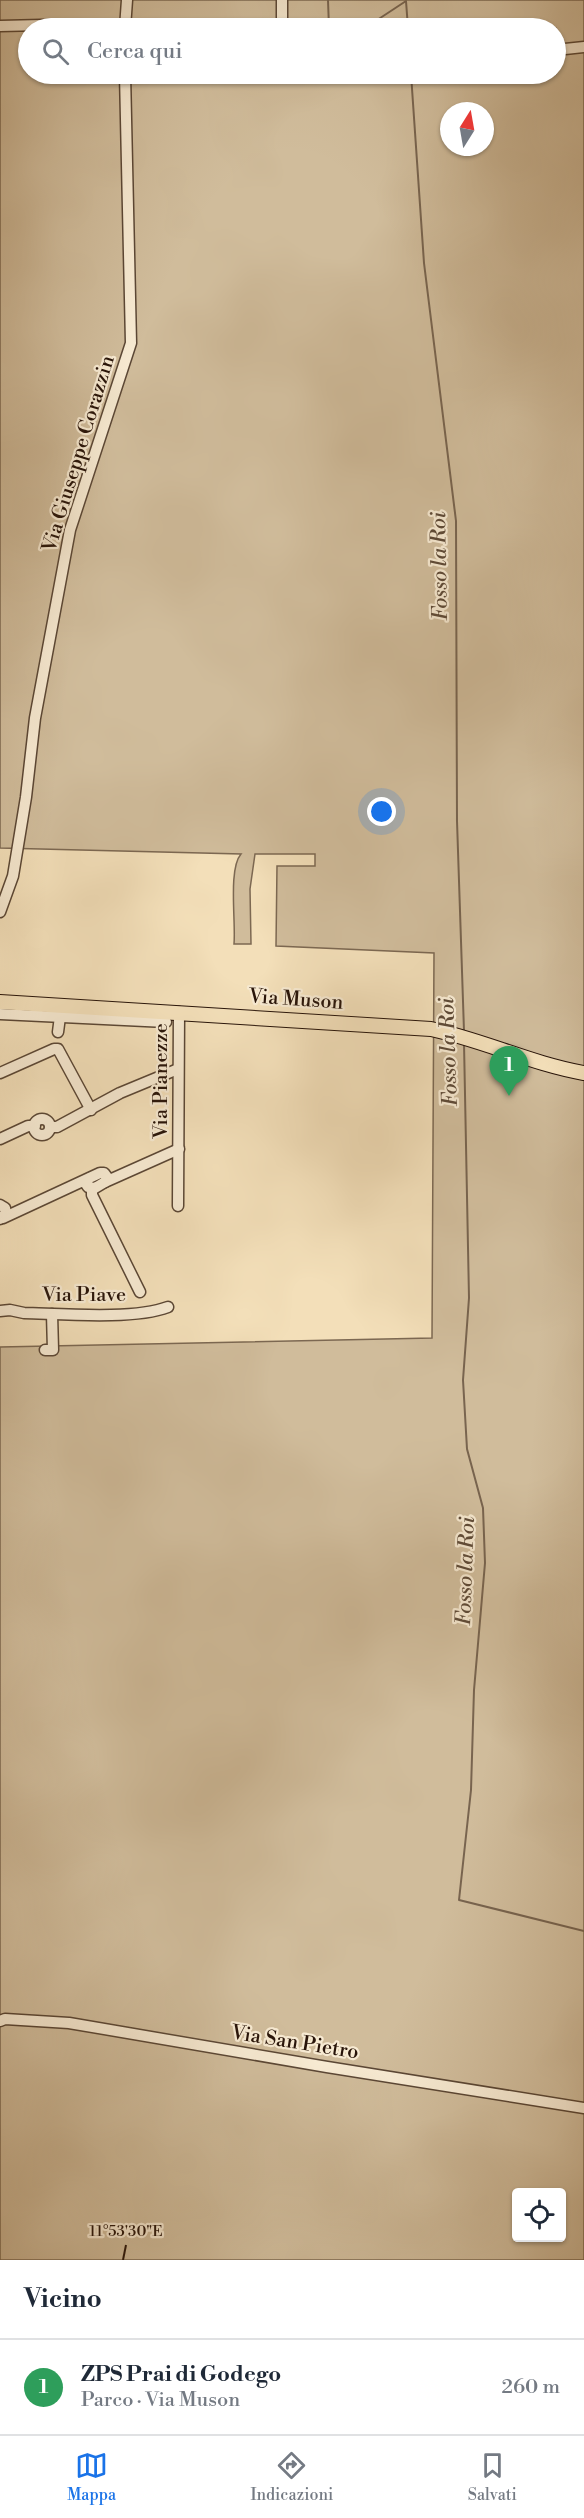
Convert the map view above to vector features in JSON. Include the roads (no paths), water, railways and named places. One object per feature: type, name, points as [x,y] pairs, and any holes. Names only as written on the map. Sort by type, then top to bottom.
[{"type":"main road","name":"Via Muson","points":[[0,1002],[60,1011],[140,1015],[179,1012],[406,1027],[465,1036],[555,1066],[584,1073]]},
{"type":"street","points":[[126,18],[127,0]]},
{"type":"street","points":[[282,0],[282,18]]},
{"type":"street","points":[[0,26],[18,26]]},
{"type":"street","points":[[566,49],[584,47]]},
{"type":"street","name":"Via Giuseppe Corazzin","points":[[0,912],[13,876],[26,797],[35,718],[70,530],[131,343],[125,84]]},
{"type":"street","points":[[0,1014],[60,1011],[56,1048]]},
{"type":"street","name":"Via Pianezze","points":[[178,1206],[179,1012]]},
{"type":"street","points":[[140,1015],[166,1022]]},
{"type":"street","points":[[0,1073],[56,1048]]},
{"type":"street","points":[[56,1048],[60,1051],[91,1110]]},
{"type":"street","points":[[0,1139],[27,1126],[35,1126],[39,1134],[48,1132],[50,1127],[57,1127],[120,1093],[178,1069]]},
{"type":"street","name":"Via Pianezze","points":[[86,1183],[100,1173],[104,1173],[106,1180],[119,1178],[179,1149]]},
{"type":"street","points":[[4,1212],[86,1183],[140,1292]]},
{"type":"street","name":"Via Piave","points":[[0,1311],[52,1314],[153,1313],[168,1307]]},
{"type":"street","points":[[45,1350],[54,1350],[52,1314]]},
{"type":"street","name":"Via San Pietro","points":[[0,2021],[4,2019],[69,2023],[584,2108]]},
{"type":"waterway","name":"Fosso la Roi","points":[[328,0],[329,18]]},
{"type":"waterway","name":"Fosso la Roi","points":[[380,18],[406,1],[407,18]]},
{"type":"waterway","name":"Fosso la Roi","points":[[412,84],[424,263],[456,521],[457,821],[464,1031]]},
{"type":"waterway","name":"Fosso la Roi","points":[[464,1043],[469,1298],[463,1380],[467,1449],[483,1508],[485,1563],[474,1690],[471,1790],[459,1900],[584,1931]]},
{"type":"place","name":"ZPS Prai di Godego","points":[[509,1096]]}]
